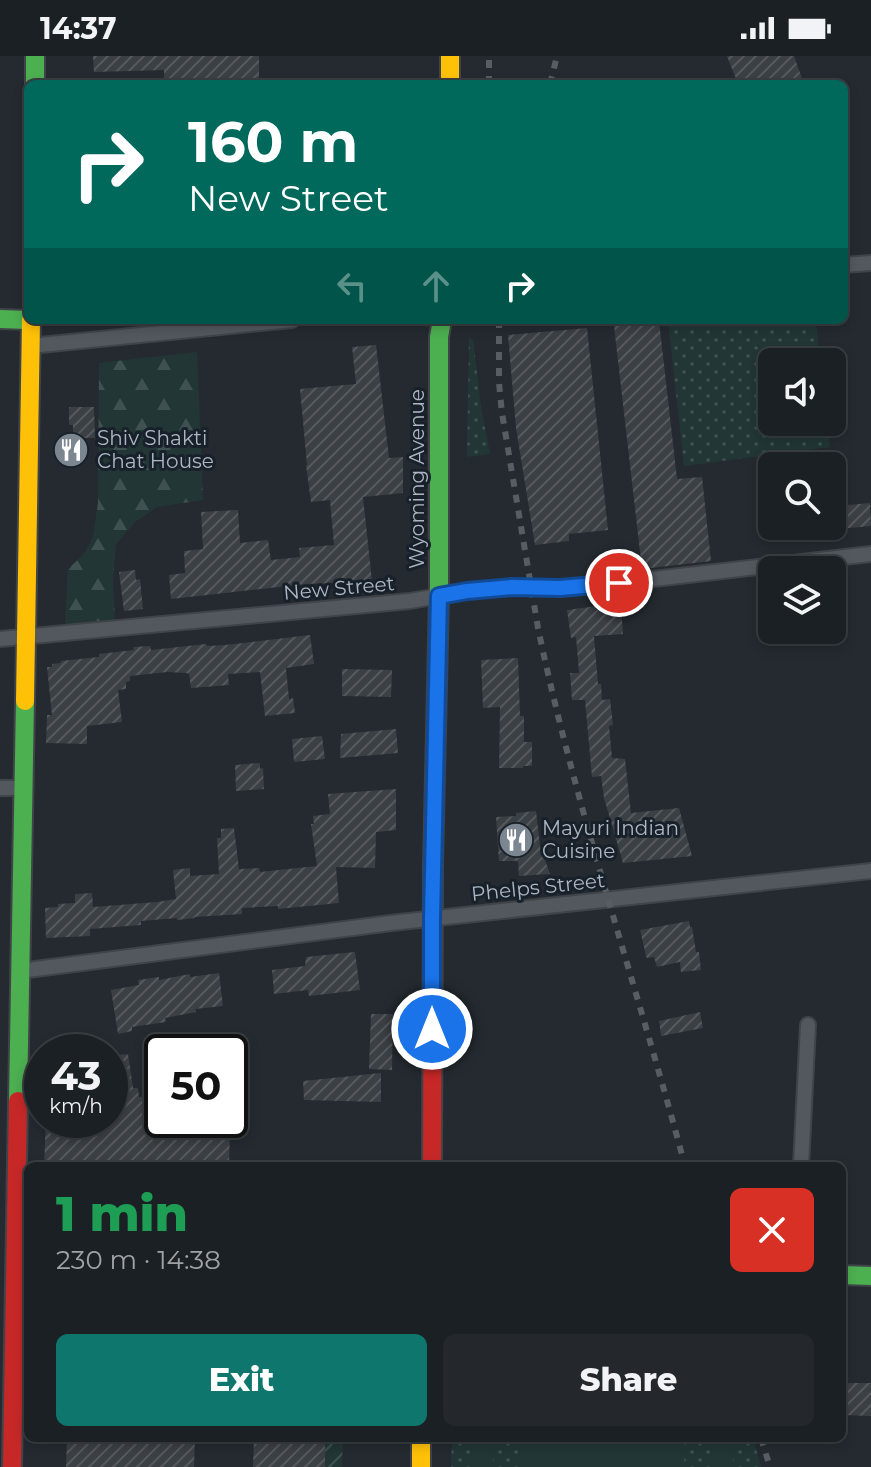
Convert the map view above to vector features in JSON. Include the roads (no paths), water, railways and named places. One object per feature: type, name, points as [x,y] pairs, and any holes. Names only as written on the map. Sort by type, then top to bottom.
[{"type":"street","points":[[35,56],[35,80]]},
{"type":"street","points":[[450,56],[450,80]]},
{"type":"street","points":[[848,265],[871,263]]},
{"type":"street","points":[[0,319],[24,320]]},
{"type":"street","points":[[12,1467],[29,324]]},
{"type":"street","points":[[30,346],[252,324]]},
{"type":"street","name":"Wyoming Avenue","points":[[432,1162],[432,919],[441,324]]},
{"type":"street","name":"New Street","points":[[0,639],[410,601],[467,591],[619,583],[871,554]]},
{"type":"street","points":[[0,788],[23,788]]},
{"type":"street","name":"Phelps Street","points":[[20,971],[432,919],[871,871]]},
{"type":"street","points":[[801,1162],[808,1025]]},
{"type":"street","points":[[846,1275],[871,1276]]},
{"type":"street","points":[[421,1442],[421,1467]]},
{"type":"railway","points":[[489,56],[489,80]]},
{"type":"railway","points":[[551,80],[557,56]]},
{"type":"railway","points":[[499,324],[502,413],[538,628],[553,696],[684,1162]]},
{"type":"railway","points":[[762,1442],[770,1467]]},
{"type":"place","name":"Shiv Shakti Chat House","points":[[71,450]]},
{"type":"place","name":"Mayuri Indian Cuisine","points":[[516,840]]}]
